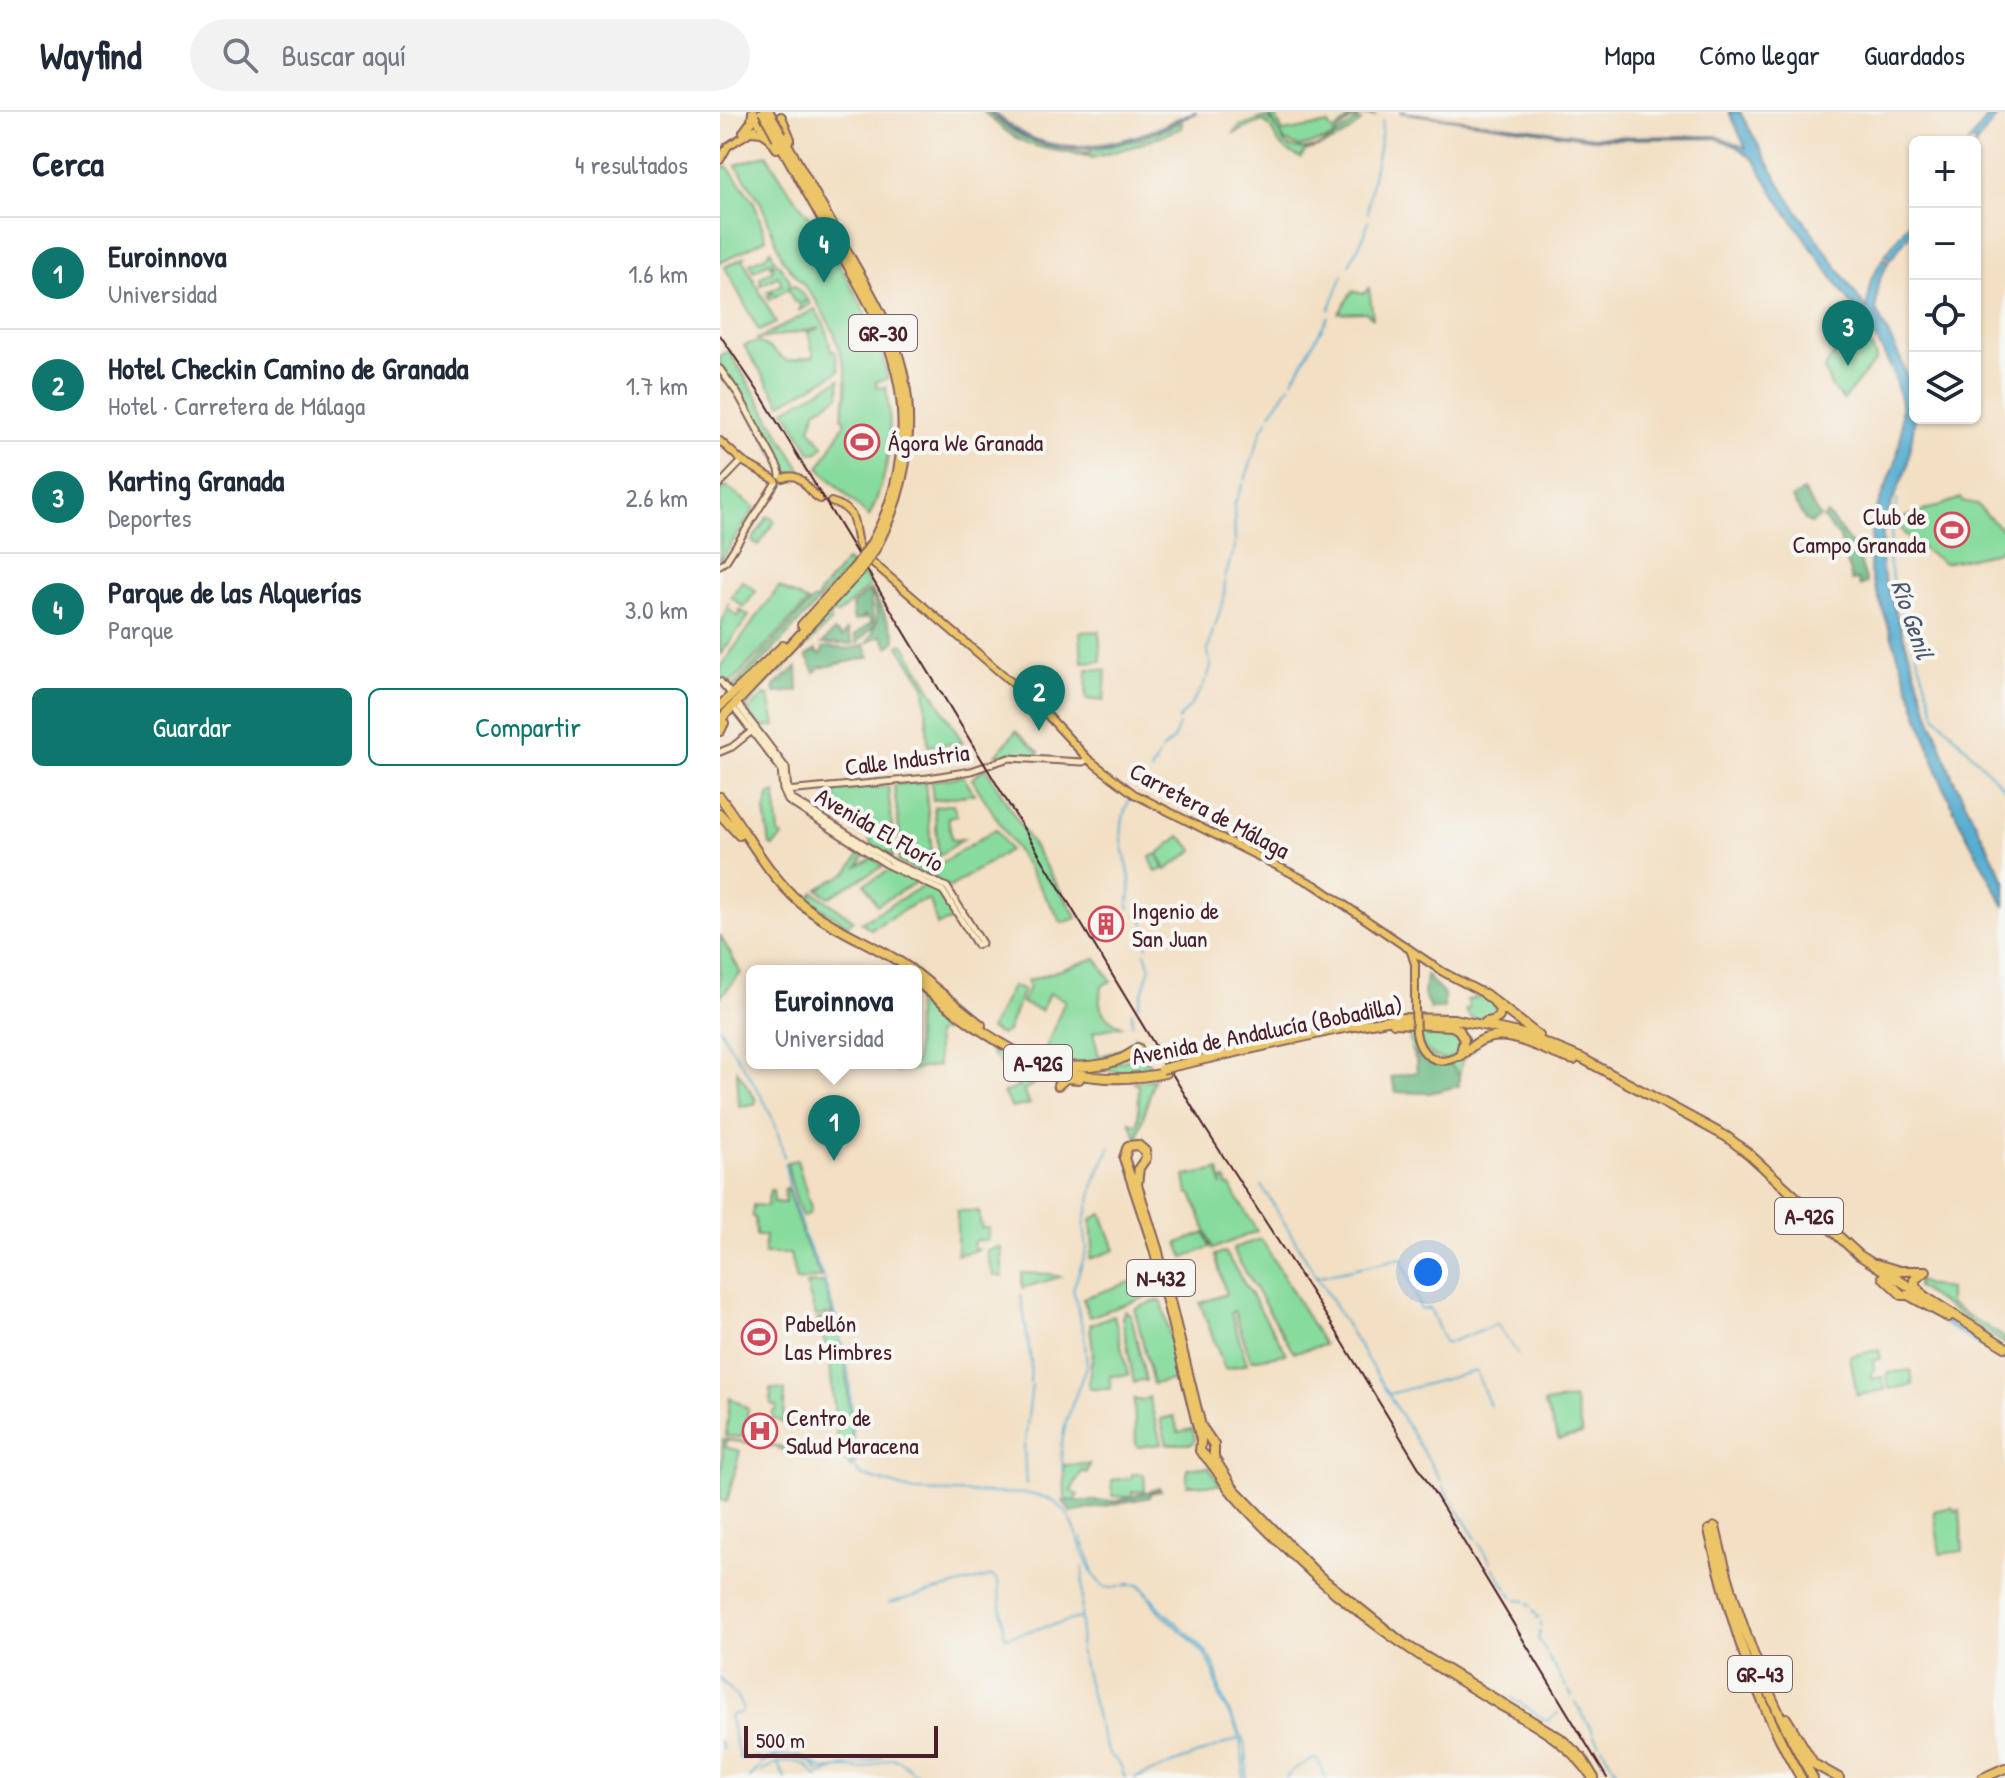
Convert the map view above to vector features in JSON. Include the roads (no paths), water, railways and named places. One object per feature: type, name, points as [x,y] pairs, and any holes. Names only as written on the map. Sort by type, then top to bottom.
[{"type":"highway","name":"GR-30","points":[[769,112],[778,140],[878,321],[893,358],[901,396],[903,430],[897,476],[886,513],[869,549]]},
{"type":"highway","name":"GR-30","points":[[721,725],[857,569],[891,515],[903,478],[909,431],[899,357],[884,321],[815,194],[758,114]]},
{"type":"highway","points":[[758,114],[747,132],[765,134],[778,140]]},
{"type":"highway","points":[[780,117],[814,186],[815,194]]},
{"type":"highway","points":[[765,129],[778,140]]},
{"type":"highway","name":"GR-30","points":[[720,713],[857,569]]},
{"type":"highway","points":[[720,706],[783,646]]},
{"type":"highway","points":[[720,797],[736,827]]},
{"type":"highway","points":[[720,809],[797,905],[895,965]]},
{"type":"highway","name":"A-92G","points":[[736,827],[787,890],[804,906],[905,965]]},
{"type":"highway","name":"A-92G","points":[[922,979],[942,998]]},
{"type":"highway","name":"A-92G","points":[[922,985],[942,998]]},
{"type":"highway","points":[[1454,1019],[1488,1022],[1497,1019],[1500,1014],[1498,1006],[1485,994]]},
{"type":"highway","points":[[1485,994],[1560,1049]]},
{"type":"highway","name":"Avenida de Andalucía (Bobadilla)","points":[[942,998],[1010,1044],[1037,1057],[1068,1067],[1106,1073],[1162,1071],[1374,1022],[1418,1017],[1454,1019],[1504,1029],[1560,1049],[1727,1137],[1859,1255],[2005,1350]]},
{"type":"highway","name":"Avenida de Andalucía (Bobadilla)","points":[[942,998],[991,1039],[1032,1061],[1070,1073],[1118,1078],[1394,1023],[1438,1021],[1519,1037],[1574,1060],[1736,1149],[1842,1247],[1883,1277],[2005,1350]]},
{"type":"highway","points":[[1394,1023],[1452,1026],[1464,1039],[1459,1056]]},
{"type":"highway","points":[[1459,1056],[1477,1042],[1498,1036],[1520,1040],[1574,1060]]},
{"type":"highway","points":[[1068,1067],[1095,1067],[1125,1057],[1138,1048]]},
{"type":"highway","points":[[1125,1057],[1145,1057]]},
{"type":"highway","points":[[1058,1085],[1068,1078],[1118,1078]]},
{"type":"highway","points":[[1136,1144],[1144,1149],[1145,1161],[1140,1166],[1132,1167],[1126,1163],[1124,1150],[1136,1144]]},
{"type":"highway","name":"N-432","points":[[1126,1163],[1154,1249],[1206,1440]]},
{"type":"highway","name":"N-432","points":[[1140,1166],[1136,1179],[1138,1190],[1160,1259],[1201,1426],[1206,1440],[1214,1445],[1208,1453]]},
{"type":"highway","points":[[1859,1255],[1891,1268],[1926,1271],[1917,1275],[1914,1282],[1918,1290],[1935,1304]]},
{"type":"highway","name":"N-432","points":[[1206,1440],[1199,1449],[1208,1453],[1245,1506],[1335,1594],[1410,1651],[1560,1738],[1575,1751],[1594,1778]]},
{"type":"highway","points":[[1793,1778],[1741,1650],[1724,1591],[1712,1528],[1752,1642],[1815,1778]]},
{"type":"highway","name":"GR-43","points":[[1723,1563],[1759,1670],[1789,1735],[1815,1778]]},
{"type":"highway","name":"GR-43","points":[[1724,1591],[1765,1700],[1804,1778]]},
{"type":"highway","name":"N-432","points":[[1507,1708],[1561,1742],[1594,1778]]},
{"type":"highway","points":[[1782,1710],[1809,1757],[1821,1770],[1839,1778]]},
{"type":"highway","points":[[1776,1731],[1804,1778]]},
{"type":"highway","points":[[1575,1751],[1583,1764]]},
{"type":"highway","points":[[1983,1778],[2005,1770]]},
{"type":"highway","points":[[1993,1778],[2005,1770]]},
{"type":"main road","points":[[720,160],[722,147],[747,132],[765,129],[758,114]]},
{"type":"main road","points":[[720,369],[779,469],[779,479],[726,561],[720,565]]},
{"type":"main road","points":[[720,441],[742,461],[779,479],[798,477],[820,499]]},
{"type":"main road","points":[[720,484],[742,461]]},
{"type":"main road","points":[[831,502],[853,516],[858,545],[869,549]]},
{"type":"main road","name":"Carretera de Málaga","points":[[871,561],[1038,705],[1088,759],[1132,792],[1315,885],[1409,949],[1417,963]]},
{"type":"main road","points":[[720,684],[728,696]]},
{"type":"main road","name":"Avenida El Florío","points":[[738,708],[782,766],[786,790],[792,799],[832,827],[894,863],[947,887],[980,944]]},
{"type":"main road","points":[[720,752],[732,747],[754,729]]},
{"type":"main road","name":"Calle Industria","points":[[786,790],[928,778],[971,771],[1012,757],[1083,762],[1088,759]]},
{"type":"main road","points":[[1459,1056],[1443,1061],[1432,1059],[1422,1051],[1416,1032],[1417,963],[1427,962],[1485,994]]},
{"type":"water","points":[[991,112],[1037,140],[1086,146],[1119,141],[1197,112],[1145,135],[1118,143],[1092,148],[1066,148],[1040,143],[1015,131]]},
{"type":"water","points":[[1400,112],[1594,137],[1716,136],[1746,148],[1729,112],[1740,112],[1785,193],[1867,310],[1871,279],[1883,258],[1889,261],[1878,283],[1876,310],[1902,362],[1909,383],[1909,424],[1914,424],[1907,468],[1883,532],[1882,570],[1952,776],[2005,881],[2005,907],[1940,779],[1870,572],[1872,520],[1895,465],[1901,436],[1901,403],[1893,372],[1879,344],[1778,200],[1755,161],[1738,147],[1716,138],[1593,139]]},
{"type":"water","points":[[1992,112],[2000,112],[1981,138],[1974,136]]},
{"type":"water","points":[[1909,222],[1909,235],[1891,259],[1885,255]]},
{"type":"waterway","points":[[1368,213],[1382,121]]},
{"type":"waterway","points":[[1349,265],[1368,221]]},
{"type":"waterway","points":[[1329,310],[1343,275]]},
{"type":"waterway","points":[[1292,381],[1328,317]]},
{"type":"waterway","points":[[1271,413],[1290,385]]},
{"type":"waterway","points":[[1265,425],[1268,419]]},
{"type":"waterway","points":[[1245,480],[1262,430]]},
{"type":"waterway","points":[[1235,542],[1234,505],[1243,484]]},
{"type":"waterway","points":[[1893,517],[1898,500]]},
{"type":"waterway","name":"Río Genil","points":[[1892,523],[1889,562],[1896,591]]},
{"type":"waterway","points":[[1234,551],[1235,544]]},
{"type":"waterway","points":[[1231,558],[1233,554]]},
{"type":"waterway","points":[[1225,578],[1230,561]]},
{"type":"waterway","points":[[1224,596],[1225,580]]},
{"type":"waterway","name":"Río Genil","points":[[1897,594],[1936,716],[2005,789]]},
{"type":"waterway","points":[[1215,626],[1224,599]]},
{"type":"waterway","points":[[1208,650],[1213,630]]},
{"type":"waterway","points":[[1207,678],[1211,667],[1208,652]]},
{"type":"waterway","points":[[1202,689],[1205,681]]},
{"type":"waterway","points":[[1191,704],[1201,690]]},
{"type":"waterway","points":[[1178,720],[1190,706]]},
{"type":"waterway","points":[[1161,751],[1173,740],[1179,725]]},
{"type":"waterway","points":[[1151,772],[1158,756]]},
{"type":"waterway","points":[[1129,902],[1129,875],[1122,827],[1131,796]]},
{"type":"waterway","points":[[1128,905],[1130,909]]},
{"type":"waterway","points":[[1136,915],[1142,918],[1144,924]]},
{"type":"waterway","points":[[1145,926],[1147,947]]},
{"type":"waterway","points":[[1138,1006],[1150,967],[1145,953]]},
{"type":"waterway","points":[[1132,1012],[1132,1025]]},
{"type":"waterway","points":[[720,1028],[766,1105],[784,1157]]},
{"type":"waterway","points":[[1134,1035],[1135,1044]]},
{"type":"waterway","points":[[1063,1471],[1061,1448],[1066,1421],[1087,1364],[1084,1334],[1073,1289],[1087,1249],[1084,1225],[1095,1180],[1110,1147]]},
{"type":"waterway","points":[[785,1163],[789,1188],[803,1232]]},
{"type":"waterway","points":[[1262,1186],[1441,1481]]},
{"type":"waterway","points":[[804,1235],[823,1277]]},
{"type":"waterway","points":[[1316,1277],[1402,1258],[1421,1310],[1430,1308],[1445,1344],[1497,1324],[1518,1354]]},
{"type":"waterway","points":[[824,1280],[837,1322]]},
{"type":"waterway","points":[[1021,1295],[1031,1362],[1030,1383]]},
{"type":"waterway","points":[[1907,1304],[1929,1313],[2005,1360]]},
{"type":"waterway","points":[[837,1324],[849,1375]]},
{"type":"waterway","points":[[1389,1394],[1476,1371],[1490,1406]]},
{"type":"waterway","points":[[849,1377],[855,1466]]},
{"type":"waterway","points":[[1026,1485],[1024,1449],[1032,1385]]},
{"type":"waterway","points":[[856,1469],[861,1475],[914,1491],[1028,1494],[1059,1505],[1068,1515],[1090,1569],[1099,1582],[1108,1588],[1129,1585],[1142,1588],[1158,1610],[1206,1657],[1221,1701],[1238,1733],[1243,1755],[1243,1778]]},
{"type":"waterway","points":[[1443,1486],[1451,1499]]},
{"type":"waterway","points":[[1453,1502],[1476,1539]]},
{"type":"waterway","points":[[1082,1538],[1093,1570]]},
{"type":"waterway","points":[[1479,1543],[1491,1562]]},
{"type":"waterway","points":[[1083,1567],[1080,1651],[1102,1738],[1108,1752],[1121,1766],[1125,1778]]},
{"type":"waterway","points":[[1493,1567],[1507,1589]]},
{"type":"waterway","points":[[889,1603],[992,1576],[998,1581],[1005,1637],[1080,1618]]},
{"type":"waterway","points":[[1126,1584],[1141,1585],[1184,1630]]},
{"type":"waterway","points":[[1509,1592],[1513,1597]]},
{"type":"waterway","points":[[1517,1599],[1525,1601]]},
{"type":"waterway","points":[[1528,1603],[1531,1606]]},
{"type":"waterway","points":[[1533,1610],[1539,1619]]},
{"type":"waterway","points":[[1540,1631],[1538,1639],[1546,1652]]},
{"type":"waterway","points":[[1186,1632],[1214,1665],[1222,1698],[1245,1746],[1246,1778]]},
{"type":"waterway","points":[[1548,1656],[1562,1680]]},
{"type":"waterway","points":[[720,1679],[737,1697],[743,1709]]},
{"type":"waterway","points":[[1564,1683],[1567,1688]]},
{"type":"waterway","points":[[1569,1691],[1572,1696]]},
{"type":"waterway","points":[[1512,1698],[1547,1721],[1558,1713]]},
{"type":"waterway","points":[[1575,1702],[1593,1732]]},
{"type":"waterway","points":[[742,1712],[729,1716],[740,1760],[757,1757],[760,1762],[775,1756],[799,1756],[825,1770],[867,1762],[882,1754]]},
{"type":"waterway","points":[[1594,1735],[1600,1744]]},
{"type":"waterway","points":[[1135,1778],[1238,1739]]},
{"type":"waterway","points":[[720,1741],[722,1749]]},
{"type":"waterway","points":[[1602,1747],[1611,1763]]},
{"type":"waterway","points":[[750,1778],[763,1763],[781,1756]]},
{"type":"waterway","points":[[795,1757],[811,1763],[821,1774],[839,1768],[862,1769],[892,1758],[921,1778]]},
{"type":"waterway","points":[[1286,1778],[1295,1768],[1315,1759],[1326,1778]]},
{"type":"waterway","points":[[761,1772],[777,1764],[793,1762],[807,1766],[819,1778]]},
{"type":"waterway","points":[[778,1764],[785,1778]]},
{"type":"waterway","points":[[1613,1765],[1618,1775]]},
{"type":"railway","points":[[720,335],[762,397],[1205,1128],[1336,1331],[1607,1778]]},
{"type":"place","name":"Parque de las Alquerías","points":[[824,283]]},
{"type":"place","name":"Karting Granada","points":[[1848,366]]},
{"type":"place","name":"Ágora We Granada","points":[[862,442]]},
{"type":"place","name":"Club de Campo Granada","points":[[1952,530]]},
{"type":"place","name":"Hotel Checkin Camino de Granada","points":[[1039,731]]},
{"type":"place","name":"Ingenio de San Juan","points":[[1106,924]]},
{"type":"place","name":"Euroinnova","points":[[834,1161]]},
{"type":"place","name":"Pabellón Las Mimbres","points":[[759,1337]]},
{"type":"place","name":"Centro de Salud Maracena","points":[[760,1431]]}]
